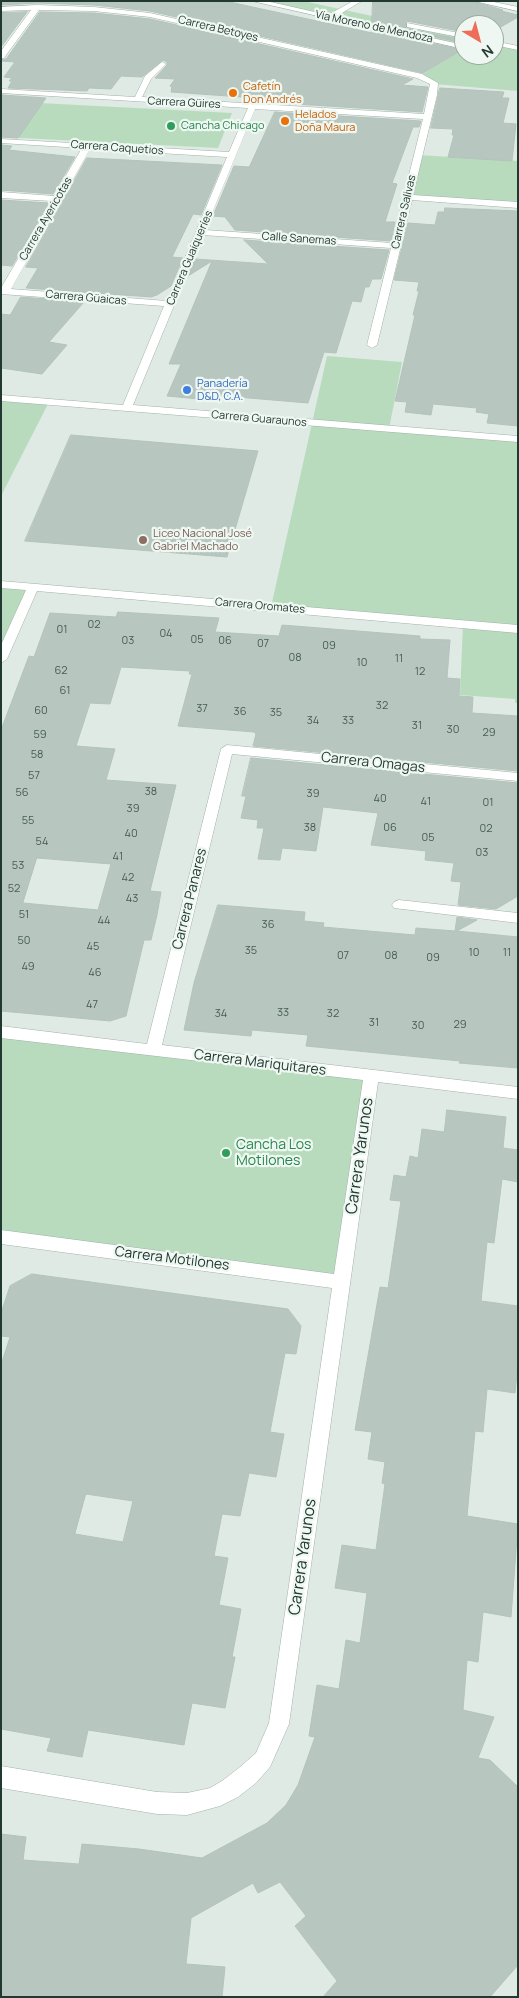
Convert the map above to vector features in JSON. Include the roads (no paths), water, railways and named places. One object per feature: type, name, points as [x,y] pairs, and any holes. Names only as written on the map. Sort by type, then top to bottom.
[{"type":"street","name":"Vía Moreno de Mendoza","points":[[256,1],[454,45]]},
{"type":"street","points":[[329,17],[359,1]]},
{"type":"street","points":[[477,1],[518,9]]},
{"type":"street","name":"Vía Moreno de Mendoza","points":[[327,6],[352,12]]},
{"type":"street","points":[[1,56],[37,7]]},
{"type":"street","name":"Carrera Betoyes","points":[[1,9],[37,7],[114,10],[164,17],[432,80]]},
{"type":"street","name":"Vía Moreno de Mendoza","points":[[398,22],[454,34]]},
{"type":"street","points":[[504,45],[518,48]]},
{"type":"street","points":[[137,100],[148,78],[162,64]]},
{"type":"street","name":"Carrera Salivas","points":[[372,346],[434,86],[432,80]]},
{"type":"street","name":"Carrera Güires","points":[[1,91],[427,117]]},
{"type":"street","name":"Carrera Guaiqueríes","points":[[127,408],[252,107]]},
{"type":"street","name":"Carrera Caquetios","points":[[1,141],[233,155]]},
{"type":"street","name":"Carrera Ayericotas","points":[[3,291],[87,146]]},
{"type":"street","points":[[1,195],[57,199]]},
{"type":"street","points":[[408,198],[518,205]]},
{"type":"street","name":"Calle Sanemas","points":[[201,232],[396,246]]},
{"type":"street","name":"Carrera Güaicas","points":[[3,291],[170,304]]},
{"type":"street","name":"Carrera Guaraunos","points":[[1,398],[518,439]]},
{"type":"street","name":"Carrera Oromates","points":[[1,584],[518,629]]},
{"type":"street","points":[[1,658],[33,586]]},
{"type":"street","name":"Carrera Omagas","points":[[227,748],[518,777]]},
{"type":"street","name":"Carrera Panares","points":[[153,1050],[227,748]]},
{"type":"street","points":[[399,905],[518,918]]},
{"type":"street","name":"Carrera Mariquitares","points":[[1,1032],[518,1093]]},
{"type":"street","name":"Carrera Yarunos","points":[[1,1777],[157,1803],[187,1804],[212,1798],[230,1788],[263,1760],[279,1724],[371,1076]]},
{"type":"street","name":"Carrera Motilones","points":[[1,1237],[342,1282]]},
{"type":"place","name":"Cafetín Don Andrés","points":[[233,93]]},
{"type":"place","name":"Helados Doña Maura","points":[[285,121]]},
{"type":"place","name":"Cancha Chicago","points":[[171,126]]},
{"type":"place","name":"Panadería D&D, C.A.","points":[[187,390]]},
{"type":"place","name":"Liceo Nacional José Gabriel Machado","points":[[143,540]]},
{"type":"place","name":"Cancha Los Motilones","points":[[226,1153]]}]
